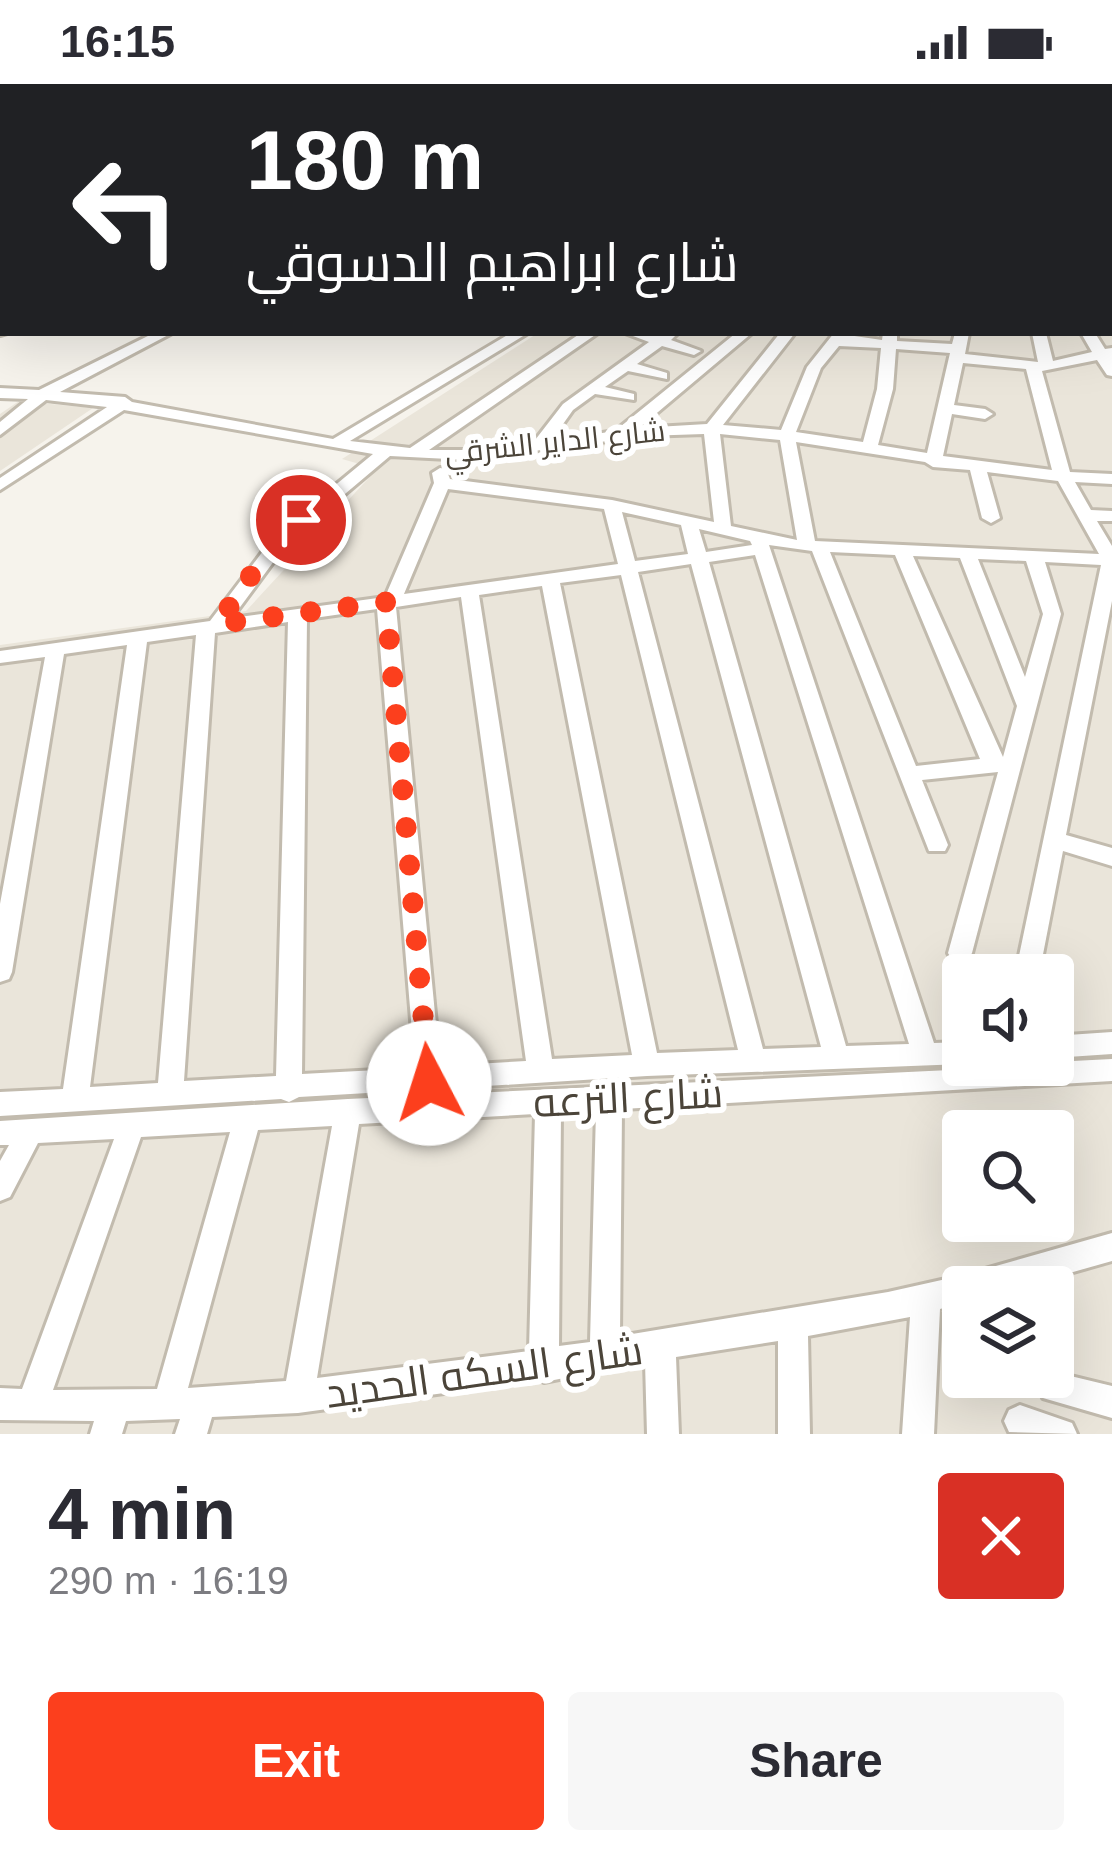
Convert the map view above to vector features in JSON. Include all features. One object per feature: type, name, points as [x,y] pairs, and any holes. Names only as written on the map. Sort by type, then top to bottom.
[{"type":"street","points":[[0,430],[44,394],[159,336]]},
{"type":"street","points":[[339,441],[516,336]]},
{"type":"street","points":[[442,483],[425,453],[587,336]]},
{"type":"street","points":[[540,444],[562,412],[666,336],[694,351]]},
{"type":"street","points":[[620,434],[741,336]]},
{"type":"street","points":[[723,529],[711,428],[786,336]]},
{"type":"street","points":[[1032,954],[1112,560],[1057,464],[1039,336]]},
{"type":"street","points":[[937,845],[813,546],[787,435],[814,367],[839,337],[960,347],[1040,367],[1104,353],[1112,372]]},
{"type":"street","points":[[869,450],[885,388],[888,339]]},
{"type":"street","points":[[933,462],[960,347]]},
{"type":"street","points":[[622,365],[662,376]]},
{"type":"street","points":[[591,389],[628,397]]},
{"type":"street","name":"شارع الداير الشرقي","points":[[0,393],[125,402],[425,453],[711,428],[787,435],[978,470],[1112,479]]},
{"type":"street","points":[[0,485],[125,402]]},
{"type":"street","points":[[946,408],[986,414]]},
{"type":"street","points":[[170,1094],[212,625],[282,538],[390,448]]},
{"type":"street","points":[[978,470],[991,518]]},
{"type":"street","points":[[442,483],[612,505],[723,529],[760,544]]},
{"type":"street","points":[[429,1083],[389,602],[442,483]]},
{"type":"street","points":[[612,505],[754,1063]]},
{"type":"street","points":[[1086,515],[1112,516]]},
{"type":"street","points":[[688,520],[837,1060]]},
{"type":"street","points":[[760,544],[925,1055]]},
{"type":"street","points":[[0,657],[298,613],[551,583],[700,559],[760,544],[1112,560]]},
{"type":"street","points":[[902,551],[1002,764]]},
{"type":"street","points":[[967,554],[1025,703]]},
{"type":"street","points":[[960,953],[1002,764],[1052,614],[1034,557]]},
{"type":"street","points":[[551,583],[647,1066]]},
{"type":"street","points":[[469,592],[545,1088],[544,1367]]},
{"type":"street","points":[[289,1090],[298,613]]},
{"type":"street","points":[[75,1099],[138,636]]},
{"type":"street","points":[[0,972],[56,647]]},
{"type":"street","points":[[910,773],[1002,764]]},
{"type":"street","points":[[1057,841],[1112,857]]},
{"type":"street","points":[[1074,1046],[1112,1043]]},
{"type":"street","name":"شارع الترعه","points":[[0,1133],[348,1111],[545,1088],[647,1066],[942,1054]]},
{"type":"street","name":"شارع الترعه","points":[[0,1104],[429,1083],[545,1088],[609,1099],[1112,1070]]},
{"type":"street","points":[[604,1356],[609,1099]]},
{"type":"street","points":[[298,1398],[348,1111]]},
{"type":"street","points":[[168,1405],[248,1117]]},
{"type":"street","points":[[16,1404],[133,1124]]},
{"type":"street","points":[[0,1188],[30,1131]]},
{"type":"street","name":"شارع السكه الحديد","points":[[1044,1266],[1112,1247]]},
{"type":"street","name":"شارع السكه الحديد","points":[[16,1404],[111,1419],[168,1405],[196,1419],[298,1398],[544,1367],[942,1295]]},
{"type":"street","points":[[918,1434],[926,1299]]},
{"type":"street","points":[[793,1325],[794,1434]]},
{"type":"street","points":[[660,1345],[663,1434]]},
{"type":"street","points":[[1074,1392],[1112,1402]]},
{"type":"street","points":[[1020,1421],[1061,1434]]},
{"type":"shaded area","points":[[533,336],[1112,336],[1112,1434],[0,1434],[0,645],[246,611],[377,469],[342,459]]},
{"type":"shaded area","points":[[19,401],[93,408],[0,471],[0,414]]},
{"type":"route","points":[[301,520],[248,579],[218,624],[386,602],[429,1083]]}]
